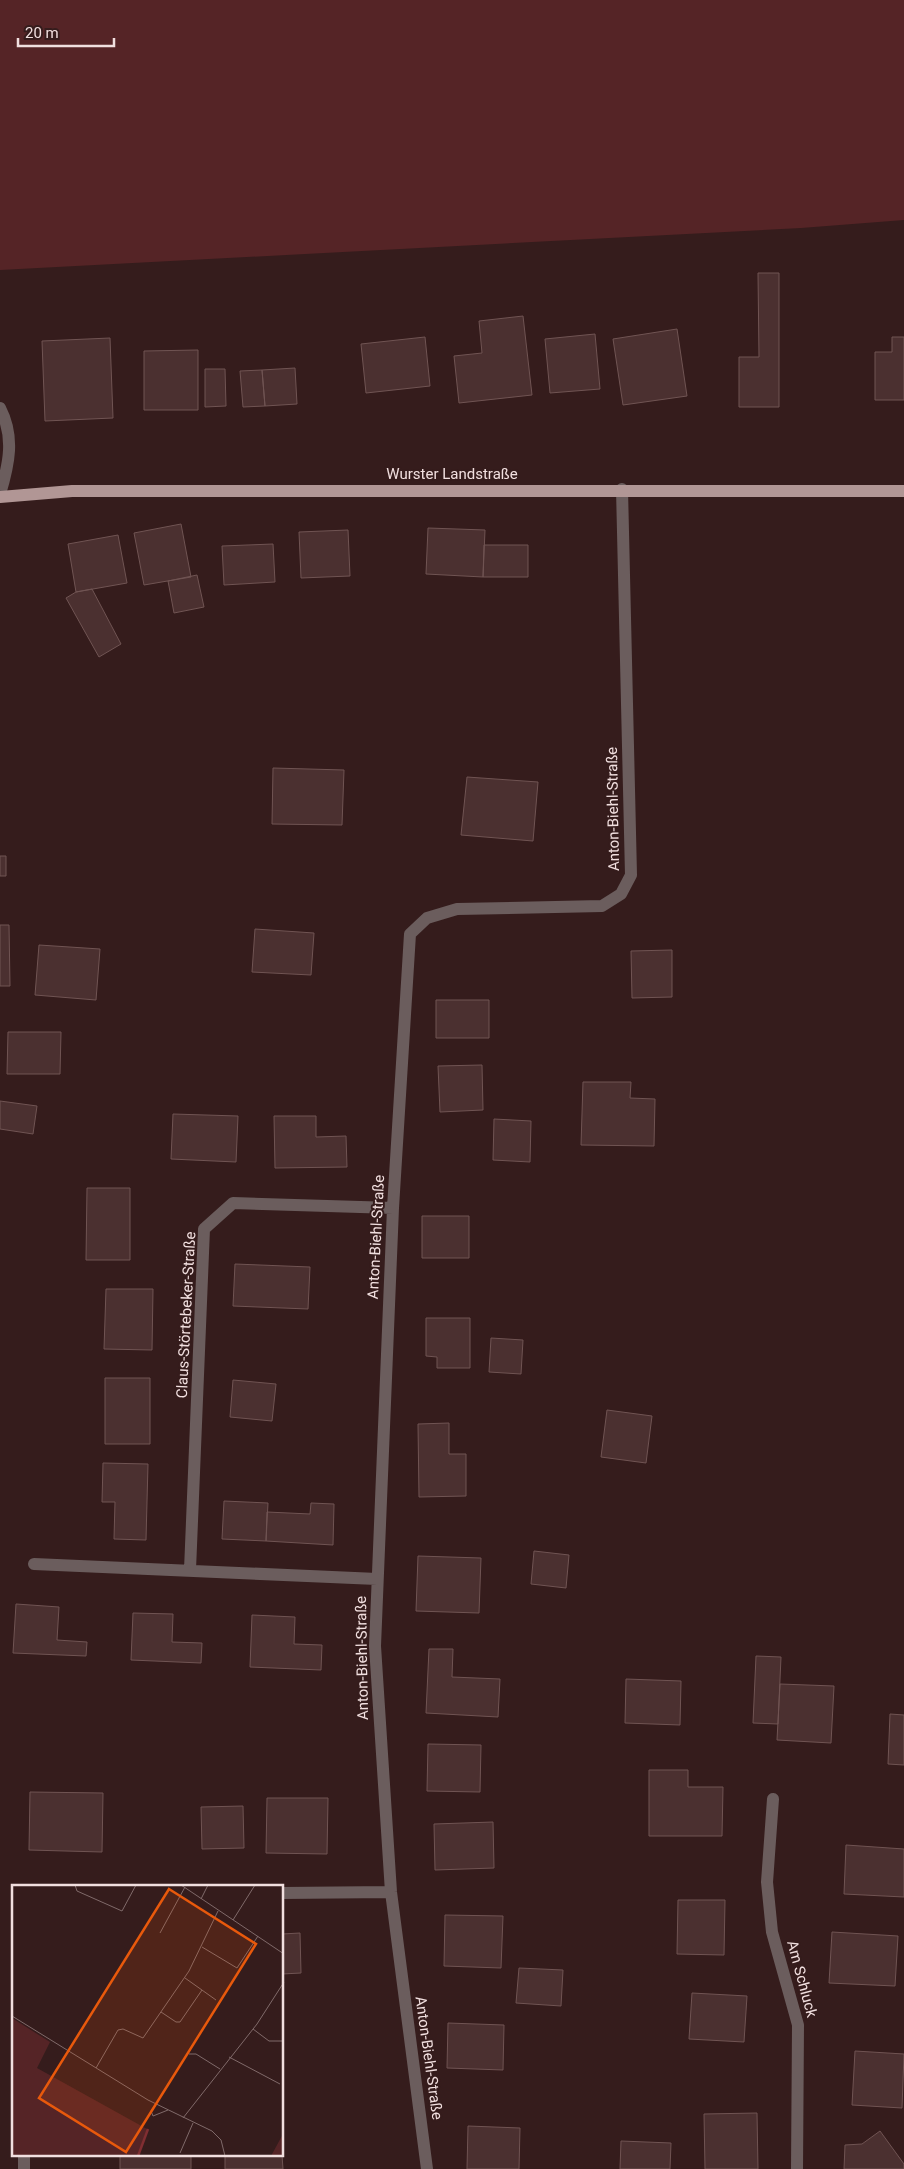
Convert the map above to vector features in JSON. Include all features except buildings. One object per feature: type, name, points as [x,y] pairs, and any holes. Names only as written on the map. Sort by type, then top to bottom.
[{"type":"main road","name":"Wurster Landstraße","points":[[0,496],[82,491],[904,491]]},
{"type":"street","points":[[0,408],[6,421],[10,439],[8,467],[0,496]]},
{"type":"street","name":"Anton-Biehl-Straße","points":[[428,2169],[391,1892],[375,1646],[393,1208],[410,934],[427,918],[457,909],[602,906],[621,894],[631,875],[622,490]]},
{"type":"street","name":"Claus-Störtebeker-Straße","points":[[190,1570],[204,1229],[233,1203],[393,1208]]},
{"type":"street","points":[[34,1564],[377,1579]]},
{"type":"street","name":"Am Schluck","points":[[773,1799],[767,1882],[772,1932],[798,2025],[797,2169]]},
{"type":"street","points":[[284,1893],[391,1892]]},
{"type":"street","points":[[24,2156],[24,2169]]},
{"type":"shaded area","points":[[0,0],[904,0],[904,220],[801,228],[0,270]]}]
